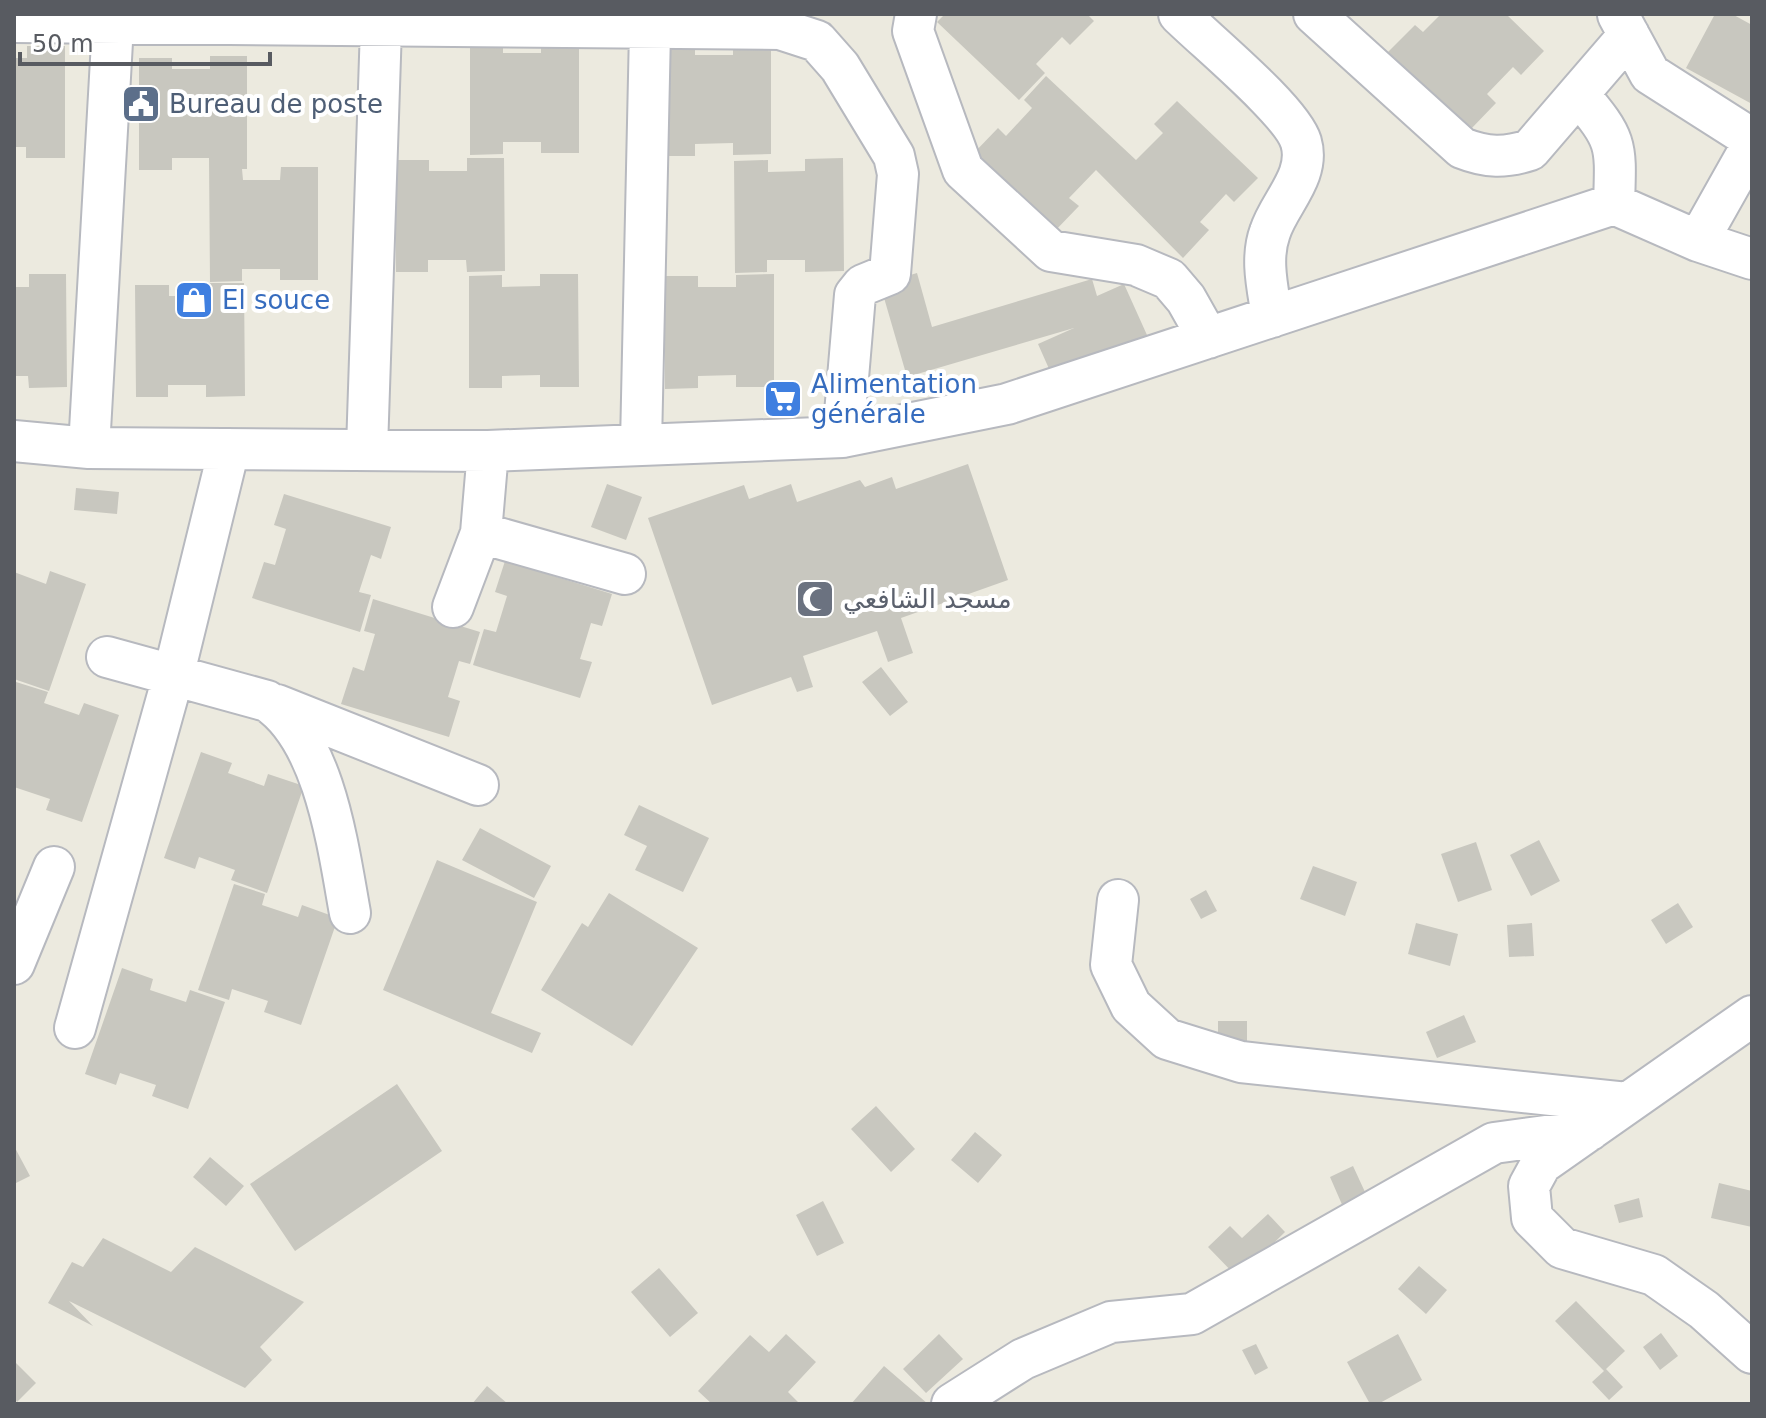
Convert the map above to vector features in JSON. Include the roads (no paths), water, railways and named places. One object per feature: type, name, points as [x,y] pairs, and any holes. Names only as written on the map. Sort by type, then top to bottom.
[{"type":"street","points":[[916,14],[913,31],[963,170],[1051,251],[1136,265],[1169,279],[1186,299],[1208,338]]},
{"type":"street","points":[[1179,14],[1285,117],[1301,142],[1301,169],[1270,231],[1264,261],[1272,317]]},
{"type":"street","points":[[1314,14],[1462,148],[1483,156],[1508,157],[1530,150],[1579,95],[1623,24],[1650,74],[1752,139]]},
{"type":"street","points":[[14,22],[650,31],[780,29],[817,41],[840,67],[894,156],[898,174],[890,274],[863,285],[855,295],[843,437]]},
{"type":"street","points":[[89,448],[113,24]]},
{"type":"street","points":[[367,449],[381,27]]},
{"type":"street","points":[[641,444],[650,31]]},
{"type":"street","points":[[1579,95],[1609,131],[1616,156],[1614,204]]},
{"type":"street","points":[[1698,241],[1752,145]]},
{"type":"street","points":[[14,441],[89,448],[488,451],[843,437],[1007,404],[1614,204],[1698,241],[1752,259]]},
{"type":"street","points":[[75,1028],[173,677],[229,449]]},
{"type":"street","points":[[453,607],[481,533],[488,451]]},
{"type":"street","points":[[481,533],[625,574]]},
{"type":"street","points":[[107,657],[267,701],[478,785]]},
{"type":"street","points":[[267,701],[284,712],[314,759],[350,913]]},
{"type":"street","points":[[14,964],[48,865],[116,884]]},
{"type":"street","points":[[1118,900],[1111,965],[1131,1006],[1167,1039],[1241,1062],[1627,1103]]},
{"type":"street","points":[[1752,1016],[1541,1164],[1529,1186],[1532,1218],[1562,1248],[1654,1275],[1704,1310],[1752,1353]]},
{"type":"street","points":[[952,1404],[1023,1359],[1111,1322],[1192,1314],[1494,1143],[1590,1130]]},
{"type":"place","name":"Bureau de poste","points":[[141,104]]},
{"type":"place","name":"El souce","points":[[194,300]]},
{"type":"place","name":"Alimentation générale","points":[[783,399]]},
{"type":"place","name":"مسجد الشافعي","points":[[815,599]]}]
